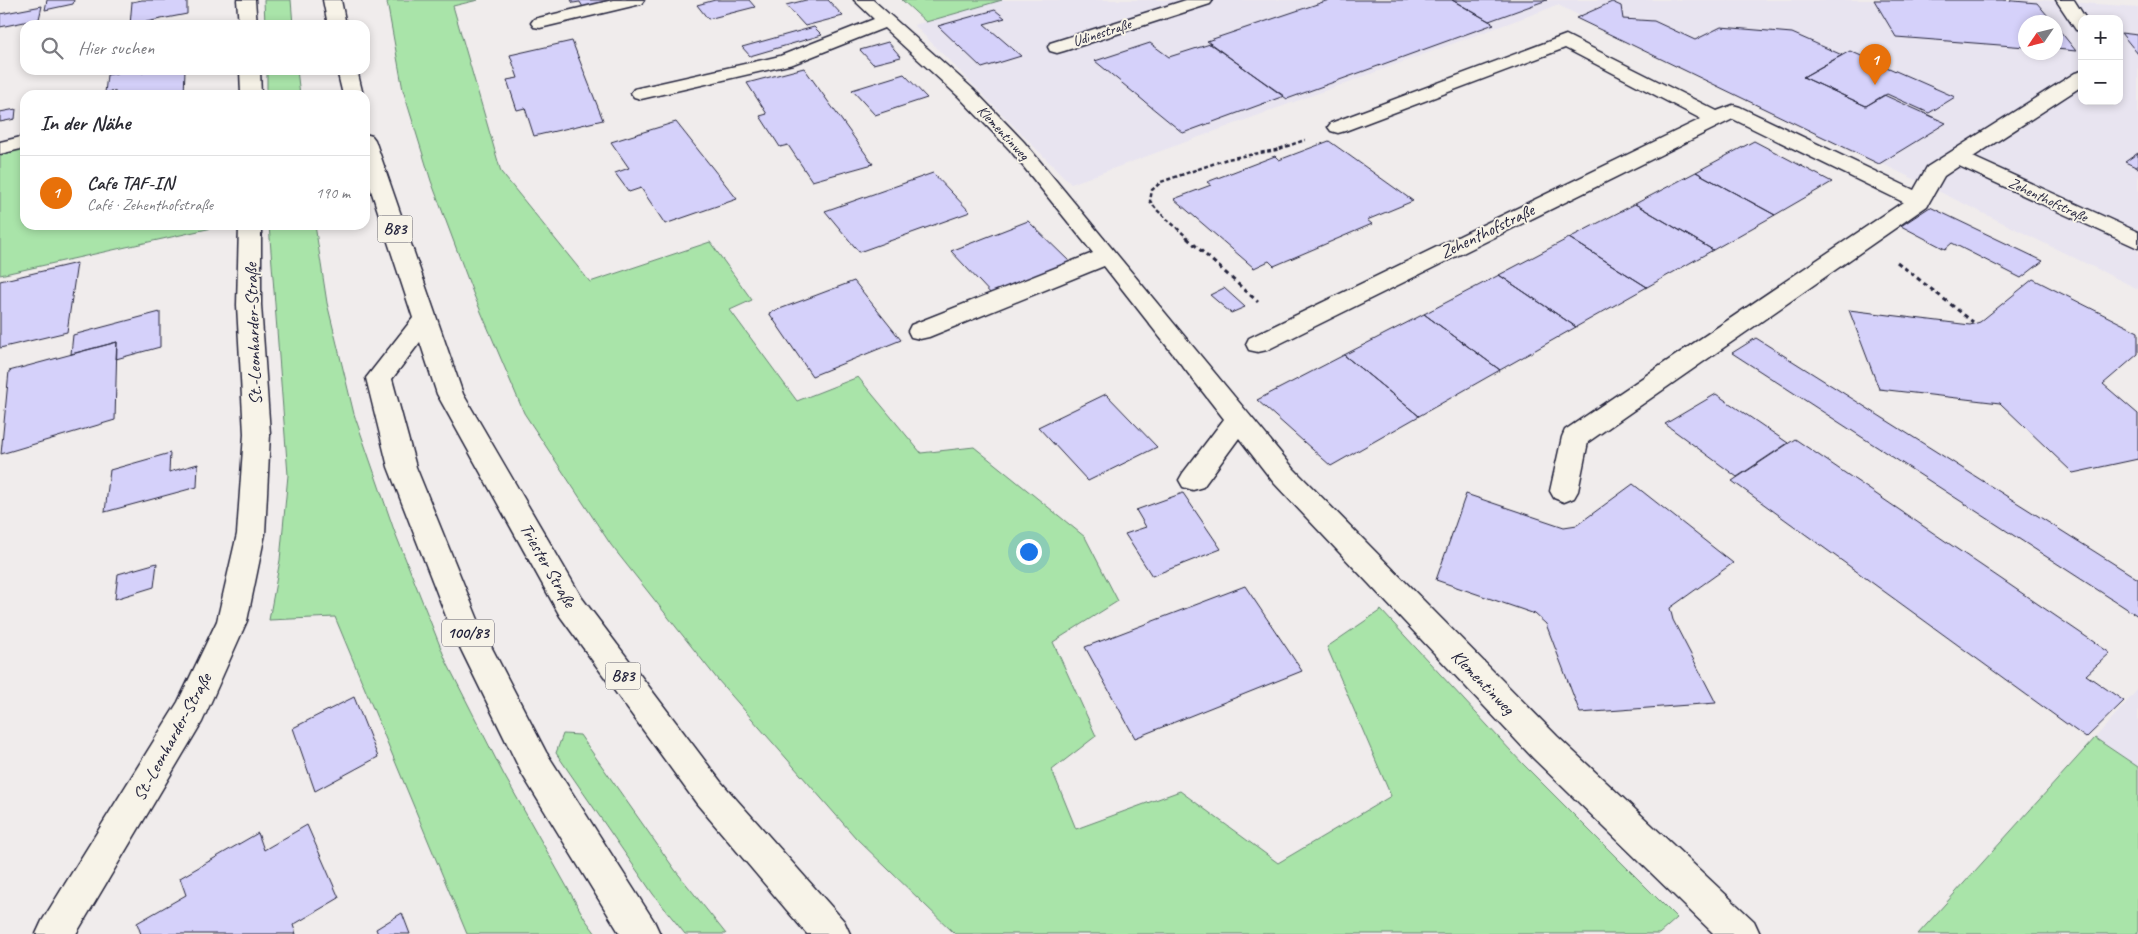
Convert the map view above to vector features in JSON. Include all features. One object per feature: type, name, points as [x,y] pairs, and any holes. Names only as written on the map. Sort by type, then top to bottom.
[{"type":"street","points":[[246,0],[248,20]]},
{"type":"street","points":[[332,0],[336,20]]},
{"type":"street","points":[[540,23],[635,0]]},
{"type":"street","name":"Klementinweg","points":[[863,0],[966,93],[1017,146],[1284,476],[1545,747],[1741,934]]},
{"type":"street","name":"Udinestraße","points":[[1057,47],[1204,0]]},
{"type":"street","points":[[2065,0],[2078,20]]},
{"type":"street","points":[[641,93],[786,60],[886,21]]},
{"type":"street","points":[[1338,127],[1566,41],[1717,119]]},
{"type":"street","points":[[250,75],[251,90]]},
{"type":"street","points":[[348,75],[352,90]]},
{"type":"street","points":[[1564,491],[1575,437],[1919,201],[1935,172],[2078,80]]},
{"type":"street","name":"Zehenthofstraße","points":[[1258,344],[1733,111],[1919,201]]},
{"type":"street","points":[[0,148],[20,143]]},
{"type":"street","name":"Triester Straße","points":[[370,155],[450,394],[571,607],[709,793],[830,934]]},
{"type":"street","name":"Zehenthofstraße","points":[[1958,158],[2138,241]]},
{"type":"street","name":"St.-Leonharder-Straße","points":[[55,934],[190,712],[232,621],[251,534],[257,434],[249,305],[250,230]]},
{"type":"street","points":[[920,331],[1107,256]]},
{"type":"street","name":"100/83","points":[[426,318],[379,378],[402,467],[466,629],[534,763],[641,934]]},
{"type":"street","points":[[1193,480],[1238,419]]},
{"type":"path","points":[[1289,328],[1218,267],[1157,210],[1150,201],[1152,190],[1162,182],[1218,162],[1276,150],[1338,127]]},
{"type":"path","points":[[1864,239],[1880,247],[1973,322]]},
{"type":"shaded area","points":[[1001,0],[2041,0],[2138,7],[2138,289],[1558,5],[1071,184],[914,25]]},
{"type":"shaded area","points":[[2138,689],[2138,767],[2095,738]]},
{"type":"green space","points":[[264,0],[291,0],[293,20],[265,20]]},
{"type":"green space","points":[[392,0],[478,0],[453,6],[501,172],[590,282],[710,242],[752,300],[730,310],[797,401],[858,377],[921,453],[974,447],[1085,537],[1118,601],[1053,642],[1096,736],[1052,770],[1076,829],[1180,791],[1278,863],[1391,796],[1327,647],[1381,610],[1523,764],[1677,918],[1659,934],[955,934],[856,838],[718,680],[611,545],[524,413],[473,293],[431,181],[403,90],[387,2]]},
{"type":"green space","points":[[902,0],[1002,0],[926,22]]},
{"type":"green space","points":[[267,75],[298,75],[299,90],[267,90]]},
{"type":"green space","points":[[20,147],[20,230],[203,230],[0,275],[0,151]]},
{"type":"green space","points":[[269,230],[316,230],[327,303],[354,414],[394,530],[446,661],[503,773],[585,919],[596,934],[467,934],[335,617],[269,620],[280,560],[288,475]]},
{"type":"green space","points":[[563,734],[580,735],[675,870],[726,934],[685,934],[653,894],[556,753]]},
{"type":"green space","points":[[2095,738],[2138,767],[2138,934],[1918,934]]},
{"type":"building","points":[[47,0],[74,0],[73,4],[45,10]]},
{"type":"building","points":[[142,0],[187,0],[187,14],[156,20],[130,20],[132,2]]},
{"type":"building","points":[[571,0],[625,0],[584,9],[580,2],[573,3]]},
{"type":"building","points":[[715,0],[749,0],[755,7],[708,19],[697,5]]},
{"type":"building","points":[[806,0],[828,0],[843,16],[805,26],[786,5]]},
{"type":"building","points":[[1329,0],[1452,0],[1494,24],[1287,99],[1207,41]]},
{"type":"building","points":[[1452,0],[1547,0],[1489,21]]},
{"type":"building","points":[[1874,0],[2002,0],[2037,3],[2047,15],[2018,15],[2018,46],[1896,37]]},
{"type":"building","points":[[1612,2],[1621,6],[1623,19],[1654,21],[1695,40],[1721,27],[1792,33],[1842,55],[1803,77],[1866,106],[1884,95],[1946,123],[1879,164],[1576,18]]},
{"type":"building","points":[[42,6],[39,19],[20,20],[20,23],[0,27],[0,14]]},
{"type":"building","points":[[995,10],[1005,18],[984,24],[1021,56],[982,68],[938,26]]},
{"type":"building","points":[[814,27],[822,35],[750,56],[742,47]]},
{"type":"building","points":[[2123,33],[2138,35],[2138,54],[2123,35]]},
{"type":"building","points":[[2063,35],[2076,51],[2063,50]]},
{"type":"building","points":[[572,41],[603,120],[534,136],[525,108],[517,110],[507,80],[518,78],[510,55]]},
{"type":"building","points":[[888,42],[901,57],[873,64],[860,50]]},
{"type":"building","points":[[1150,43],[1169,57],[1210,44],[1284,96],[1183,133],[1095,61]]},
{"type":"building","points":[[1850,51],[1955,97],[1929,113],[1887,94],[1866,106],[1803,77]]},
{"type":"building","points":[[804,68],[873,164],[812,181],[788,145],[780,147],[760,116],[767,114],[747,83]]},
{"type":"building","points":[[904,74],[927,98],[875,115],[852,90]]},
{"type":"building","points":[[107,75],[185,75],[184,90],[105,90]]},
{"type":"building","points":[[16,109],[15,119],[0,122],[0,112]]},
{"type":"building","points":[[676,122],[737,199],[665,224],[641,188],[629,192],[615,173],[629,168],[611,142]]},
{"type":"building","points":[[1329,141],[1413,201],[1367,220],[1372,224],[1274,266],[1269,261],[1254,268],[1174,199],[1211,185],[1207,182],[1275,156],[1279,160]]},
{"type":"building","points":[[1754,141],[1832,182],[1775,215],[1696,172]]},
{"type":"building","points":[[2138,153],[2138,168],[2125,162]]},
{"type":"building","points":[[1696,172],[1775,215],[1713,250],[1635,204]]},
{"type":"building","points":[[933,173],[970,212],[859,252],[825,211]]},
{"type":"building","points":[[1635,204],[1713,250],[1647,287],[1569,238]]},
{"type":"building","points":[[1930,207],[2043,261],[2021,278],[1952,243],[1945,249],[1901,226]]},
{"type":"building","points":[[1028,221],[1072,264],[993,296],[951,251]]},
{"type":"building","points":[[1569,238],[1647,287],[1576,327],[1499,275]]},
{"type":"building","points":[[77,263],[67,332],[0,348],[0,281]]},
{"type":"building","points":[[1499,275],[1576,327],[1500,370],[1424,314]]},
{"type":"building","points":[[2033,279],[2138,332],[2138,354],[2103,384],[2138,414],[2138,459],[2073,473],[2000,403],[1879,389],[1849,310],[1970,325],[1980,322]]},
{"type":"building","points":[[854,281],[901,340],[812,376],[769,313]]},
{"type":"building","points":[[1224,288],[1245,307],[1231,313],[1210,295]]},
{"type":"building","points":[[160,312],[160,347],[116,359],[117,342],[71,354],[73,335]]},
{"type":"building","points":[[1424,314],[1500,370],[1419,416],[1344,355]]},
{"type":"building","points":[[1756,338],[2138,579],[2138,616],[1732,353]]},
{"type":"building","points":[[117,342],[115,420],[1,454],[9,371]]},
{"type":"building","points":[[1344,355],[1419,416],[1331,466],[1257,400]]},
{"type":"building","points":[[1106,394],[1157,447],[1088,481],[1038,427]]},
{"type":"building","points":[[1716,394],[1788,443],[1737,477],[1665,424]]},
{"type":"building","points":[[1795,439],[2110,653],[2086,675],[2124,701],[2086,738],[1732,481]]},
{"type":"building","points":[[170,453],[169,472],[198,464],[197,487],[105,512],[110,470]]},
{"type":"building","points":[[1633,484],[1733,563],[1670,608],[1673,620],[1716,703],[1580,713],[1546,624],[1535,614],[1436,580],[1466,494],[1564,527],[1577,525]]},
{"type":"building","points":[[1183,493],[1221,549],[1152,576],[1125,534],[1146,527],[1136,510]]},
{"type":"building","points":[[157,563],[154,587],[115,599],[118,574]]},
{"type":"building","points":[[1245,586],[1302,671],[1135,738],[1085,647]]},
{"type":"building","points":[[354,697],[378,757],[315,791],[293,728]]},
{"type":"building","points":[[307,825],[339,898],[293,925],[296,934],[141,934],[137,923],[186,895],[180,878],[258,833],[264,850]]},
{"type":"building","points":[[402,913],[410,934],[378,934],[376,929]]},
{"type":"place","name":"Cafe TAF-IN","points":[[1875,85]]}]
